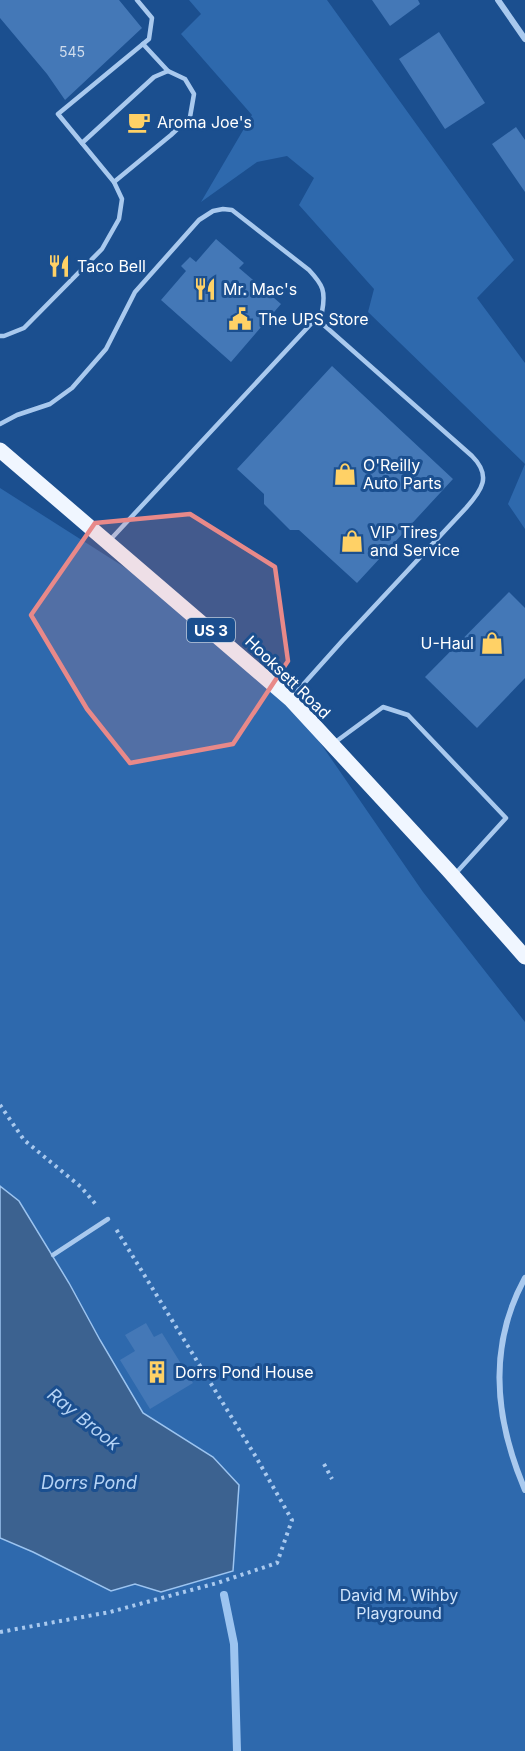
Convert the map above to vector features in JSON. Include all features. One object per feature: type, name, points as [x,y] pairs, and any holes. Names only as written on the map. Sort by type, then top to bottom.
[{"type":"main road","name":"Hooksett Road","points":[[0,450],[290,699],[453,875],[525,957]]},
{"type":"street","points":[[498,0],[525,39]]},
{"type":"street","points":[[525,1278],[510,1310],[499,1370],[500,1402],[505,1431],[525,1490]]},
{"type":"lane","points":[[0,336],[24,328],[102,249],[119,219],[122,199],[114,182],[58,114],[149,39],[152,18],[137,0]]},
{"type":"lane","points":[[114,182],[190,117],[194,94],[185,79],[168,71],[143,44]]},
{"type":"lane","points":[[82,143],[154,77],[168,71]]},
{"type":"lane","points":[[0,424],[17,415],[50,404],[72,388],[106,349],[135,292],[200,220],[213,211],[232,210],[320,281],[325,292],[322,312],[317,319],[108,542]]},
{"type":"lane","points":[[290,699],[466,508],[482,488],[483,478],[481,465],[476,460],[317,319]]},
{"type":"lane","points":[[332,744],[383,707],[408,715],[506,818],[453,875]]},
{"type":"lane","points":[[52,1255],[108,1219]]},
{"type":"path","points":[[0,1106],[24,1140],[81,1187],[116,1229],[292,1520],[277,1563],[217,1583],[110,1612],[0,1632]]},
{"type":"path","points":[[324,1464],[332,1479]]},
{"type":"highlighted area","points":[[190,514],[275,567],[288,661],[233,744],[130,763],[87,709],[31,615],[95,523]]},
{"type":"green space","points":[[189,0],[327,0],[514,260],[477,298],[525,363],[525,464],[368,312],[374,289],[299,205],[314,178],[287,156],[257,162],[201,202],[252,115],[181,34],[201,14]]},
{"type":"green space","points":[[525,464],[525,529],[508,504]]},
{"type":"green space","name":"David M. Wihby Playground","points":[[0,488],[176,600],[290,699],[423,892],[525,1022],[525,1751],[0,1751]]},
{"type":"water","name":"Dorrs Pond","points":[[0,1186],[19,1201],[143,1413],[213,1457],[239,1485],[233,1571],[161,1592],[135,1584],[111,1591],[0,1538]]},
{"type":"building","points":[[0,0],[119,0],[142,28],[65,100],[47,74],[0,18]]},
{"type":"building","points":[[372,0],[418,0],[420,4],[390,26]]},
{"type":"building","points":[[439,32],[485,103],[445,129],[399,59]]},
{"type":"building","points":[[516,127],[525,140],[525,192],[492,144]]},
{"type":"building","points":[[216,239],[244,263],[239,268],[281,304],[231,362],[161,300],[186,271],[181,266],[190,257],[196,262]]},
{"type":"building","name":"O'Reilly Auto Parts","points":[[332,366],[453,479],[357,583],[299,530],[290,530],[264,504],[264,494],[237,469]]},
{"type":"building","name":"U-Haul","points":[[509,592],[525,608],[525,678],[477,728],[425,677]]},
{"type":"building","name":"Dorrs Pond House","points":[[146,1323],[154,1337],[162,1333],[193,1383],[150,1409],[120,1360],[135,1351],[125,1335]]},
{"type":"waterway","name":"Ray Brook","points":[[224,1595],[234,1644],[237,1751]]},
{"type":"place","name":"Aroma Joe's","points":[[139,122]]},
{"type":"place","name":"Taco Bell","points":[[59,266]]},
{"type":"place","name":"Mr. Mac's","points":[[205,289]]},
{"type":"place","name":"The UPS Store","points":[[240,319]]},
{"type":"place","name":"O'Reilly Auto Parts","points":[[345,474]]},
{"type":"place","name":"VIP Tires and Service","points":[[352,541]]},
{"type":"place","name":"U-Haul","points":[[492,643]]},
{"type":"place","name":"Dorrs Pond House","points":[[157,1372]]}]
